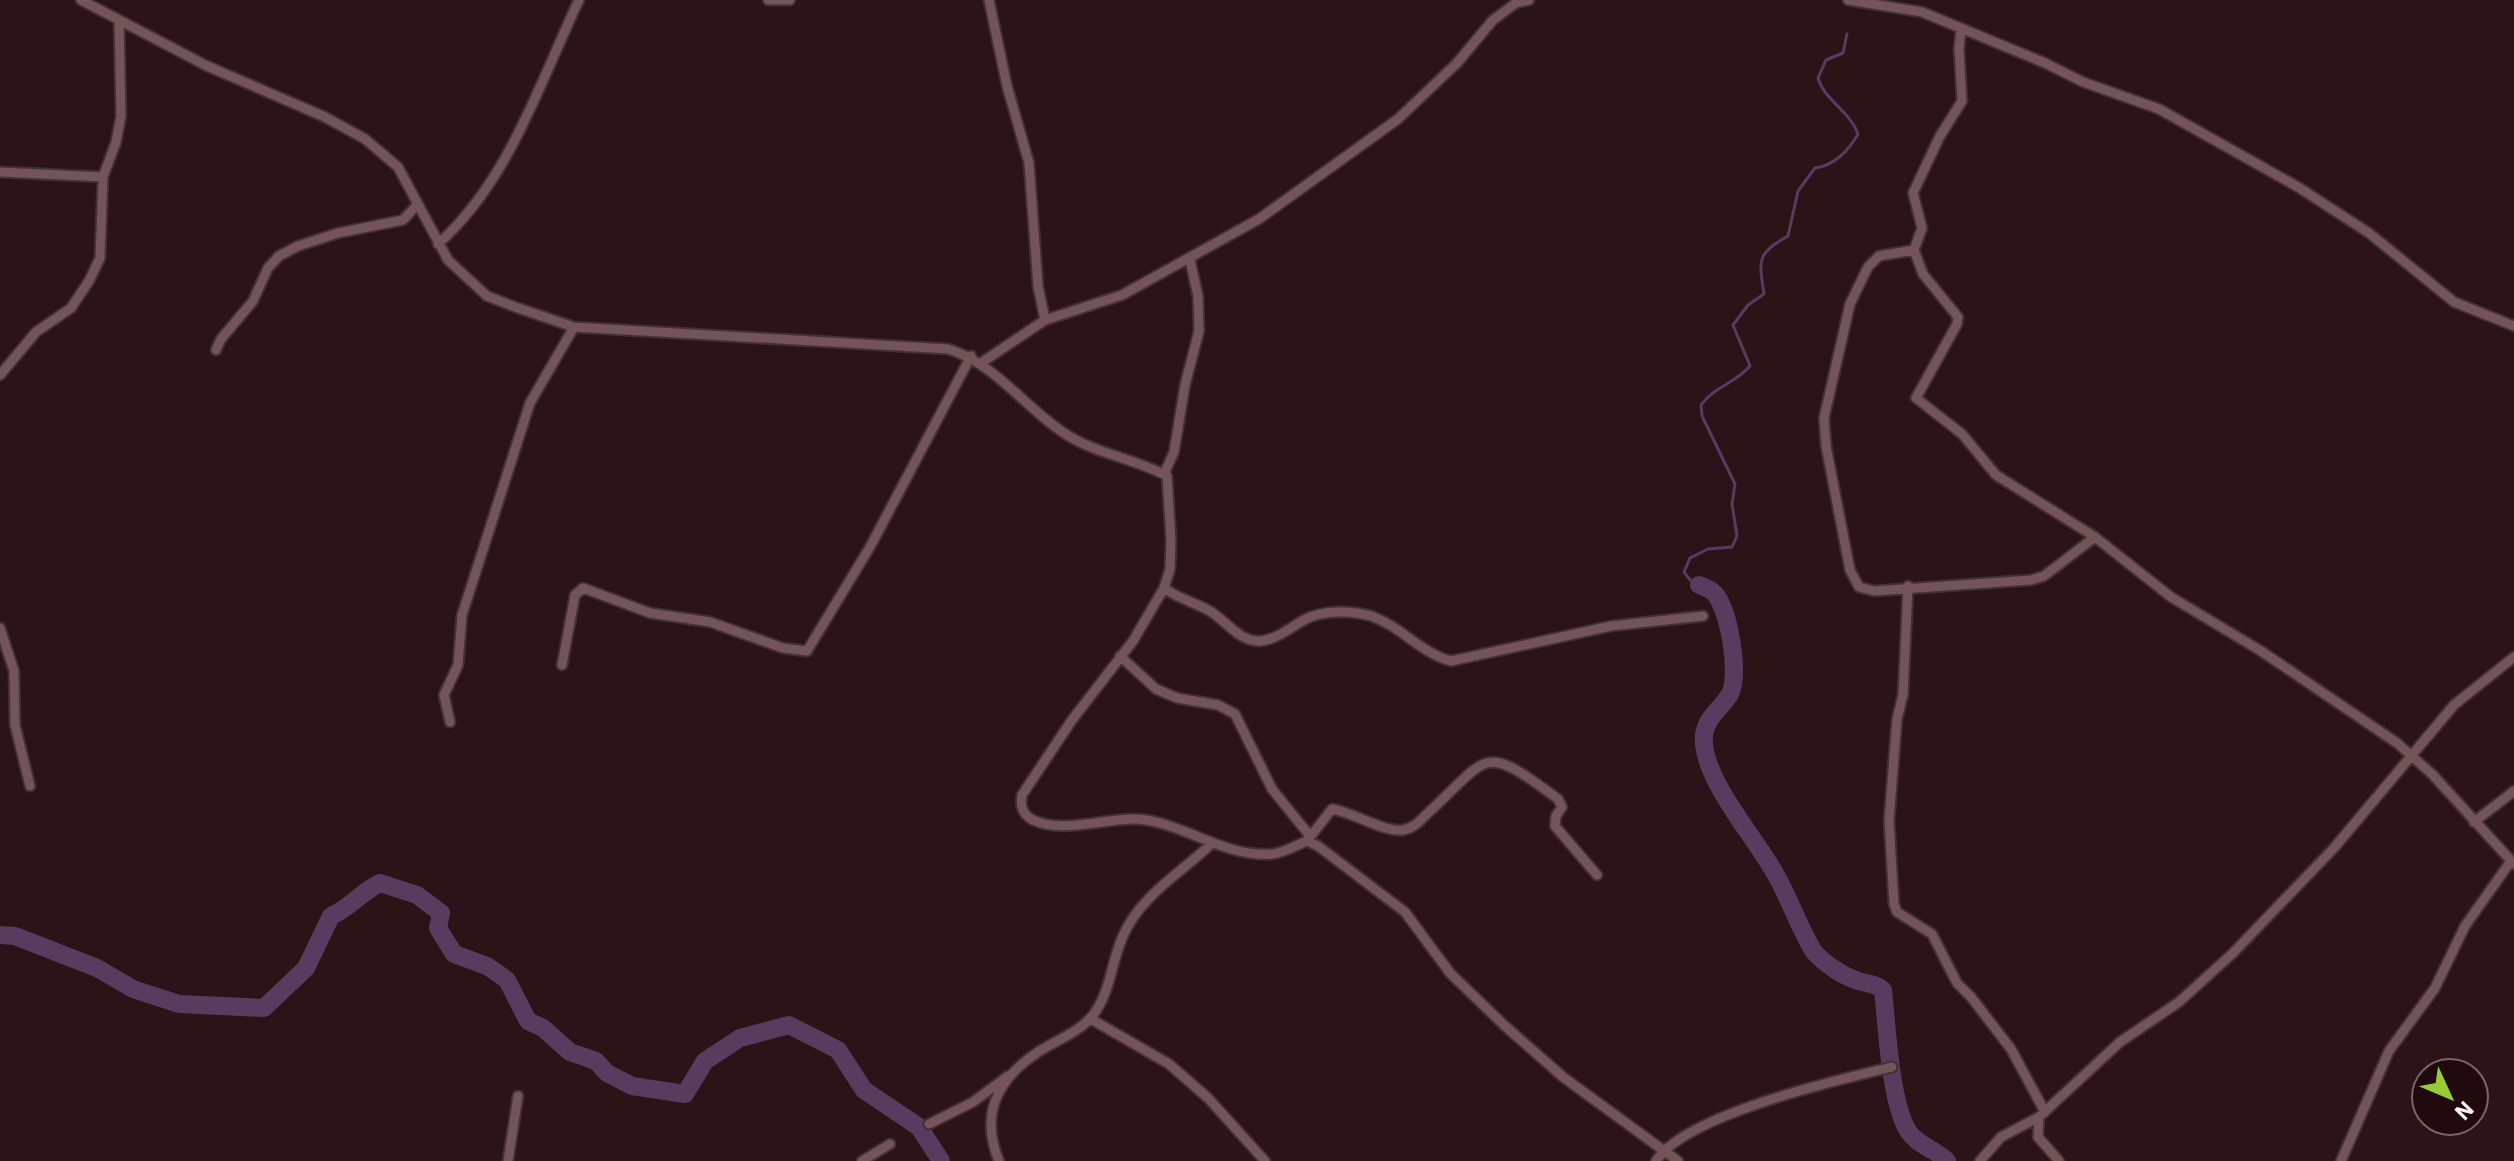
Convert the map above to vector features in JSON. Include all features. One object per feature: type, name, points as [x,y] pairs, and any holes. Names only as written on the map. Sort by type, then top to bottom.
[{"type":"street","points":[[81,0],[365,139],[398,167],[438,244],[465,278],[487,296],[574,327],[919,345],[971,356],[1061,431],[1087,447],[1164,474],[1169,479],[1171,541],[1170,569],[1164,588],[1022,795],[1020,804],[1024,812],[1036,821],[1060,824],[1150,820],[1211,844],[1269,854],[1308,839],[1332,809],[1393,831],[1413,827],[1470,770],[1482,762],[1493,761],[1514,768],[1558,799],[1562,807],[1556,816],[1555,826],[1597,875]]},
{"type":"street","points":[[438,244],[465,218],[503,163],[579,0]]},
{"type":"street","points":[[768,0],[790,0]]},
{"type":"street","points":[[989,0],[1007,86],[1029,163],[1038,286],[1045,320]]},
{"type":"street","points":[[981,363],[1045,320],[1110,300],[1190,260],[1294,195],[1398,119],[1457,63],[1493,20],[1516,3],[1529,0]]},
{"type":"street","points":[[1848,0],[1922,12],[2083,82],[2159,109],[2298,187],[2369,233],[2454,302],[2514,326]]},
{"type":"street","points":[[0,375],[36,332],[71,308],[100,258],[103,177],[116,142],[121,116],[119,21]]},
{"type":"street","points":[[1961,29],[1962,101],[1914,187],[1922,228],[1914,250],[1931,287],[1958,317],[1952,337],[1916,398],[1926,402],[1939,418],[1962,434],[1996,475],[2095,537],[2171,597],[2261,651],[2414,756],[2512,863],[2465,926],[2425,1004],[2389,1051],[2341,1161]]},
{"type":"street","points":[[0,172],[103,177]]},
{"type":"street","points":[[216,350],[221,339],[253,301],[268,268],[279,256],[338,233],[403,220],[417,205]]},
{"type":"street","points":[[1914,250],[1879,256],[1860,280],[1836,356],[1824,418],[1826,446],[1850,570],[1864,590],[2031,580],[2044,576],[2095,537]]},
{"type":"street","points":[[1164,474],[1174,452],[1200,323],[1190,260]]},
{"type":"street","points":[[450,722],[444,695],[458,665],[462,615],[530,403],[574,327]]},
{"type":"street","points":[[562,665],[575,595],[583,588],[650,613],[710,622],[783,648],[807,651],[870,547],[971,356]]},
{"type":"street","points":[[1908,586],[1903,695],[1897,719],[1889,821],[1894,904],[1897,912],[1932,934],[1957,983],[2011,1049],[2042,1115],[2038,1137],[2059,1161]]},
{"type":"street","points":[[1164,588],[1210,611],[1235,631],[1257,642],[1270,639],[1308,618],[1330,612],[1358,614],[1372,616],[1435,657],[1451,661],[1611,626],[1703,616]]},
{"type":"street","points":[[0,628],[14,671],[15,725],[30,786]]},
{"type":"street","points":[[1120,656],[1156,689],[1177,698],[1218,705],[1235,714],[1272,789],[1308,839],[1405,912],[1450,973],[1563,1077],[1678,1161]]},
{"type":"street","points":[[1980,1161],[2001,1137],[2042,1115],[2120,1042],[2179,1002],[2233,953],[2334,848],[2468,692],[2500,672],[2514,657]]},
{"type":"street","points":[[2397,743],[2425,740]]},
{"type":"street","points":[[2474,822],[2514,791]]},
{"type":"street","points":[[929,1124],[973,1102],[1020,1066],[1091,1019],[1103,1002],[1123,935],[1134,915],[1211,844]]},
{"type":"street","points":[[1091,1019],[1169,1064],[1208,1098],[1265,1161]]},
{"type":"street","points":[[999,1161],[990,1133],[989,1112],[1020,1066]]},
{"type":"street","points":[[1656,1161],[1663,1150],[1690,1131],[1826,1082],[1892,1067]]},
{"type":"street","points":[[508,1161],[518,1096]]},
{"type":"street","points":[[862,1161],[890,1144]]},
{"type":"waterway","points":[[1699,585],[1684,572],[1690,558],[1708,549],[1732,547],[1737,536],[1732,504],[1735,484],[1702,416],[1701,405],[1750,366],[1733,325],[1748,305],[1764,294],[1762,259],[1770,248],[1788,236],[1798,191],[1815,168],[1840,156],[1858,134],[1818,78],[1826,60],[1843,53],[1847,34]]},
{"type":"waterway","points":[[1699,585],[1713,592],[1725,614],[1734,672],[1730,694],[1705,729],[1705,752],[1711,769],[1731,807],[1776,875],[1814,952],[1840,973],[1883,990],[1890,1063],[1902,1118],[1912,1136],[1947,1161]]},
{"type":"waterway","points":[[0,935],[15,936],[97,968],[133,989],[179,1004],[264,1008],[306,968],[331,916],[380,883],[417,895],[441,913],[438,928],[454,954],[487,966],[507,980],[528,1021],[543,1028],[570,1052],[596,1061],[607,1073],[632,1086],[685,1094],[705,1061],[740,1038],[789,1025],[838,1050],[864,1090],[919,1127],[941,1161]]}]
